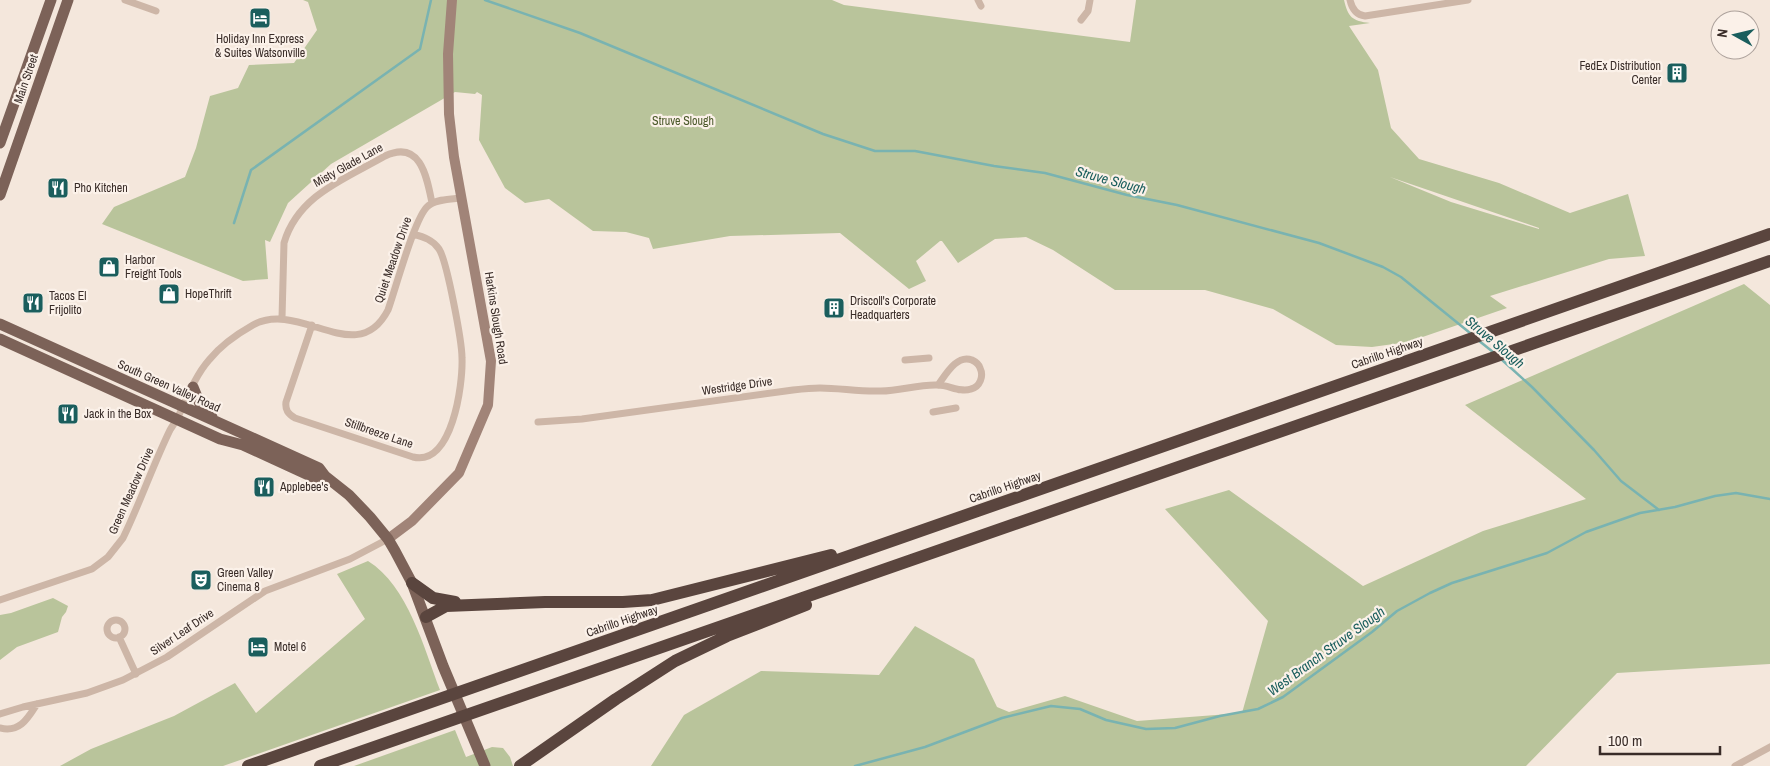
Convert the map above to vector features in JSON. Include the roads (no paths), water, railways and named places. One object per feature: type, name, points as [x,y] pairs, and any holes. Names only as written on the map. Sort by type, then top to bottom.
[{"type":"highway","name":"Cabrillo Highway","points":[[248,766],[1770,234]]},
{"type":"highway","points":[[320,766],[1770,261]]},
{"type":"highway","points":[[412,583],[433,598],[449,601],[623,602],[652,600],[892,541]]},
{"type":"highway","points":[[520,766],[675,661],[734,633],[822,598],[868,575]]},
{"type":"highway","points":[[426,618],[446,606],[545,602]]},
{"type":"main road","name":"Main Street","points":[[0,143],[51,0]]},
{"type":"main road","name":"Main Street","points":[[0,195],[68,0]]},
{"type":"main road","name":"Harkins Slough Road","points":[[388,539],[412,520],[459,473],[488,405],[491,361],[461,198],[449,114],[448,54],[452,0]]},
{"type":"main road","name":"South Green Valley Road","points":[[0,324],[319,468],[325,476],[349,495],[388,539]]},
{"type":"main road","name":"South Green Valley Road","points":[[0,339],[220,439],[243,445],[315,478],[325,476]]},
{"type":"main road","points":[[193,387],[200,404],[216,422]]},
{"type":"main road","points":[[388,539],[412,583],[443,666],[485,766]]},
{"type":"street","points":[[125,0],[156,11]]},
{"type":"street","points":[[1081,20],[1088,10],[1090,0]]},
{"type":"street","points":[[1350,0],[1352,8],[1359,15],[1371,16],[1468,0]]},
{"type":"street","name":"Misty Glade Lane","points":[[282,318],[284,243],[296,216],[313,198],[390,153],[400,153],[412,156],[422,165],[426,174],[432,203]]},
{"type":"street","points":[[432,203],[461,198]]},
{"type":"street","name":"Quiet Meadow Drive","points":[[183,407],[207,362],[230,340],[259,322],[282,318],[296,320],[332,332],[352,336],[363,333],[378,325],[388,310],[421,214],[432,203]]},
{"type":"street","name":"Stillbreeze Lane","points":[[312,325],[286,402],[289,414],[295,418],[413,457],[423,458],[435,452],[445,437],[458,403],[462,381],[462,350],[441,252],[429,239],[413,234]]},
{"type":"street","points":[[905,360],[929,358]]},
{"type":"street","name":"Westridge Drive","points":[[538,422],[582,419],[793,390],[820,388],[881,391],[938,385],[971,390],[981,380],[980,366],[968,358],[961,360],[955,364],[938,385]]},
{"type":"street","name":"Green Meadow Drive","points":[[0,600],[85,571],[108,557],[123,538],[183,407]]},
{"type":"street","points":[[933,412],[956,408]]},
{"type":"street","name":"Silver Leaf Drive","points":[[0,714],[16,708],[87,693],[136,674],[168,657],[265,591],[350,559],[388,539]]},
{"type":"street","points":[[120,638],[136,674]]},
{"type":"street","points":[[0,728],[8,729],[21,725],[37,704]]},
{"type":"street","points":[[1735,766],[1770,747]]},
{"type":"waterway","points":[[234,223],[251,170],[420,49],[431,0]]},
{"type":"waterway","name":"Struve Slough","points":[[485,0],[580,33],[823,134],[875,151],[915,151],[994,166],[1045,173],[1127,195],[1177,205],[1319,243],[1383,267],[1401,277],[1470,333]]},
{"type":"waterway","name":"Struve Slough","points":[[1478,340],[1493,352]]},
{"type":"waterway","name":"Struve Slough","points":[[1501,359],[1532,387],[1594,450],[1621,481],[1659,510]]},
{"type":"waterway","name":"West Branch Struve Slough","points":[[855,766],[925,747],[1002,718],[1051,706],[1080,709],[1106,720],[1146,729],[1175,728],[1220,716],[1258,709],[1283,697],[1372,632],[1397,611],[1452,583],[1547,553],[1586,532],[1640,513],[1736,493],[1770,499]]},
{"type":"place","name":"Holiday Inn Express & Suites Watsonville","points":[[260,18]]},
{"type":"place","name":"FedEx Distribution Center","points":[[1677,73]]},
{"type":"place","name":"Pho Kitchen","points":[[58,188]]},
{"type":"place","name":"Harbor Freight Tools","points":[[109,267]]},
{"type":"place","name":"HopeThrift","points":[[169,294]]},
{"type":"place","name":"Tacos El Frijolito","points":[[33,303]]},
{"type":"place","name":"Driscoll's Corporate Headquarters","points":[[834,308]]},
{"type":"place","name":"Jack in the Box","points":[[68,414]]},
{"type":"place","name":"Applebee's","points":[[264,487]]},
{"type":"place","name":"Green Valley Cinema 8","points":[[201,580]]},
{"type":"place","name":"Motel 6","points":[[258,647]]}]
